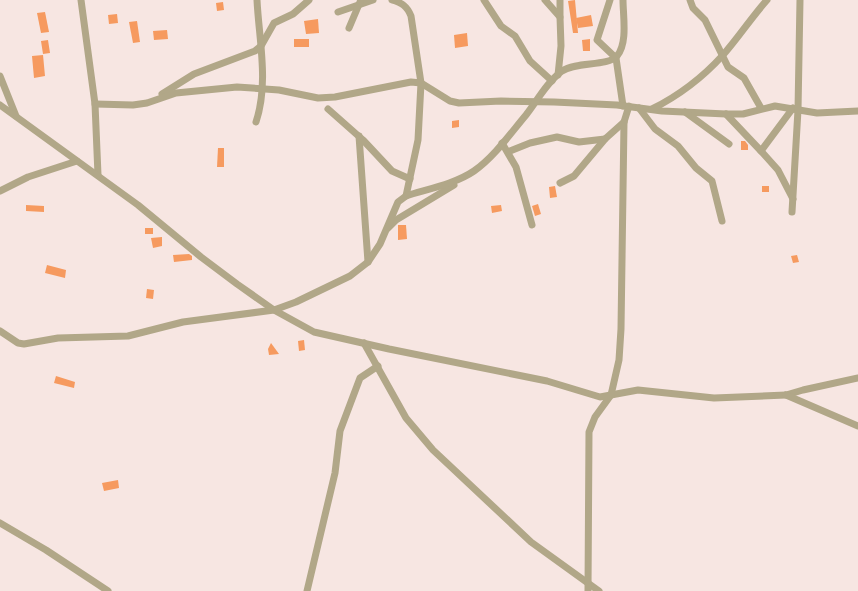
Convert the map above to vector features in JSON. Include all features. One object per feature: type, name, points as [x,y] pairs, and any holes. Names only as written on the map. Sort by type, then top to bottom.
[{"type":"street","points":[[81,0],[95,104],[98,175]]},
{"type":"street","points":[[256,122],[262,105],[261,46],[257,0]]},
{"type":"street","points":[[154,100],[194,74],[255,51],[261,46],[274,23],[293,14],[309,0]]},
{"type":"street","points":[[338,12],[360,2],[373,0]]},
{"type":"street","points":[[392,0],[408,8],[411,16],[421,84],[418,140],[406,196]]},
{"type":"street","points":[[484,0],[501,26],[515,36],[530,61],[552,81]]},
{"type":"street","points":[[545,0],[560,17]]},
{"type":"street","points":[[558,75],[561,46],[560,0]]},
{"type":"street","points":[[588,588],[589,432],[595,417],[611,395],[619,360],[621,329],[624,122],[626,106],[616,58],[597,40],[610,0]]},
{"type":"street","points":[[0,331],[18,343],[24,344],[58,338],[128,336],[178,322],[274,310],[296,302],[350,276],[368,262],[380,244],[398,202],[406,196],[461,178],[473,171],[502,143],[537,102],[552,81],[571,66],[606,62],[616,58],[621,49],[623,39],[623,3],[617,0]]},
{"type":"street","points":[[690,0],[693,8],[705,20],[728,67],[744,78],[761,108]]},
{"type":"street","points":[[652,109],[689,86],[722,56],[750,18],[767,0]]},
{"type":"street","points":[[792,212],[800,0]]},
{"type":"street","points":[[348,28],[360,2]]},
{"type":"street","points":[[0,76],[17,118]]},
{"type":"street","points":[[95,104],[133,105],[189,91],[237,87],[279,90],[318,98],[335,97],[411,82],[421,84],[450,101],[459,103],[537,102],[626,106],[685,112],[726,114],[743,114],[761,108],[775,106],[817,113],[858,111]]},
{"type":"street","points":[[0,105],[98,175],[138,205],[201,257],[274,310],[314,332],[389,349],[548,380],[595,396],[611,395],[638,390],[714,398],[786,395],[858,378]]},
{"type":"street","points":[[640,108],[655,129],[678,146],[696,168],[712,181],[722,221]]},
{"type":"street","points":[[328,109],[359,136],[392,172],[410,179]]},
{"type":"street","points":[[761,151],[795,109]]},
{"type":"street","points":[[685,112],[729,144]]},
{"type":"street","points":[[726,114],[778,170],[793,200]]},
{"type":"street","points":[[560,183],[574,176],[605,139],[624,122]]},
{"type":"street","points":[[359,136],[368,262]]},
{"type":"street","points":[[510,151],[530,143],[557,137],[579,142],[605,139]]},
{"type":"street","points":[[502,143],[516,167],[532,225]]},
{"type":"street","points":[[0,191],[28,178],[77,161]]},
{"type":"street","points":[[385,230],[396,220],[454,185]]},
{"type":"street","points":[[364,343],[406,418],[433,450],[531,542],[588,588],[599,591]]},
{"type":"street","points":[[307,591],[335,473],[340,431],[360,378],[378,366]]},
{"type":"street","points":[[786,395],[858,426]]},
{"type":"street","points":[[0,523],[46,550],[108,591]]},
{"type":"building","points":[[575,0],[578,33],[573,33],[568,1]]},
{"type":"building","points":[[223,2],[224,10],[217,11],[216,3]]},
{"type":"building","points":[[45,12],[49,32],[41,33],[37,13]]},
{"type":"building","points":[[117,14],[118,23],[109,24],[108,15]]},
{"type":"building","points":[[591,15],[593,26],[578,28],[576,18]]},
{"type":"building","points":[[318,19],[319,33],[306,34],[304,21]]},
{"type":"building","points":[[137,21],[140,42],[133,43],[129,22]]},
{"type":"building","points":[[167,30],[168,39],[154,40],[153,31]]},
{"type":"building","points":[[467,33],[468,46],[455,48],[454,35]]},
{"type":"building","points":[[294,39],[309,39],[309,47],[294,47]]},
{"type":"building","points":[[590,39],[590,51],[583,51],[582,40]]},
{"type":"building","points":[[48,40],[50,53],[43,54],[41,41]]},
{"type":"building","points":[[43,55],[45,76],[34,78],[32,56]]},
{"type":"building","points":[[459,120],[459,127],[452,128],[452,121]]},
{"type":"building","points":[[741,141],[745,141],[748,145],[748,150],[741,150]]},
{"type":"building","points":[[218,148],[224,148],[224,167],[217,167]]},
{"type":"building","points":[[555,186],[557,197],[550,198],[549,187]]},
{"type":"building","points":[[762,186],[769,186],[769,192],[762,192]]},
{"type":"building","points":[[538,204],[541,214],[535,216],[532,206]]},
{"type":"building","points":[[26,205],[44,206],[44,212],[26,211]]},
{"type":"building","points":[[501,205],[502,211],[492,213],[491,206]]},
{"type":"building","points":[[398,225],[406,225],[407,239],[398,240]]},
{"type":"building","points":[[145,228],[153,228],[153,234],[145,234]]},
{"type":"building","points":[[162,237],[162,246],[153,248],[151,238]]},
{"type":"building","points":[[189,254],[192,256],[192,260],[174,262],[173,255]]},
{"type":"building","points":[[797,255],[799,262],[793,263],[791,256]]},
{"type":"building","points":[[47,265],[66,270],[65,278],[45,273]]},
{"type":"building","points":[[147,289],[154,290],[153,299],[146,298]]},
{"type":"building","points":[[304,340],[305,350],[299,351],[298,341]]},
{"type":"building","points":[[271,343],[279,354],[269,355],[268,349]]},
{"type":"building","points":[[56,376],[75,382],[74,388],[54,383]]},
{"type":"building","points":[[118,480],[119,488],[104,491],[102,483]]}]
